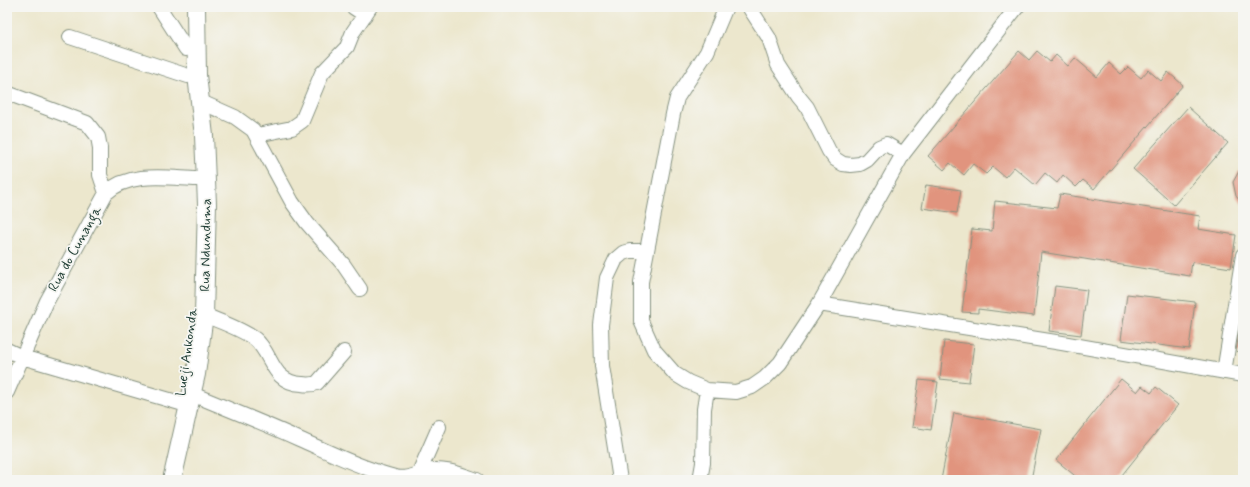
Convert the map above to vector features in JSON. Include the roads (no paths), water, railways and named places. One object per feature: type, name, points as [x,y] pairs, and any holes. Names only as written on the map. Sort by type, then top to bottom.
[{"type":"main road","name":"Lueji Ankonda","points":[[163,480],[186,399],[198,254],[197,179],[186,49],[188,7]]},
{"type":"main road","name":"Rua Ndunduma","points":[[172,480],[186,399],[204,315],[207,204],[204,136],[199,101],[196,7]]},
{"type":"street","points":[[159,7],[186,49]]},
{"type":"street","points":[[257,135],[287,129],[299,124],[322,73],[347,47],[353,32],[368,11],[354,7]]},
{"type":"street","points":[[726,7],[707,52],[677,98],[646,251],[641,282],[640,305],[641,322],[646,335],[654,350],[675,374],[688,382],[707,390],[736,392],[752,387],[765,378],[780,363],[818,304],[903,154],[1017,7]]},
{"type":"street","points":[[749,7],[769,38],[778,65],[807,107],[829,151],[835,159],[843,164],[860,164],[867,160],[879,147],[886,144],[903,154]]},
{"type":"street","points":[[70,37],[188,76]]},
{"type":"street","points":[[7,93],[87,123],[98,137],[100,148],[100,175],[106,192]]},
{"type":"street","points":[[199,101],[248,124],[257,135],[292,202],[307,224],[343,264],[360,289]]},
{"type":"street","name":"Rua do Cunanga","points":[[7,392],[47,301],[106,192],[114,186],[129,180],[197,179]]},
{"type":"street","points":[[620,480],[602,366],[601,325],[607,278],[616,259],[623,253],[630,251],[646,251]]},
{"type":"street","points":[[1224,372],[1243,255]]},
{"type":"street","points":[[818,304],[1062,343],[1243,375]]},
{"type":"street","points":[[204,315],[252,337],[257,341],[278,374],[296,384],[311,385],[317,383],[344,352]]},
{"type":"street","points":[[7,350],[22,357],[186,399],[299,439],[346,462],[396,477],[407,478],[427,471],[449,471],[477,480]]},
{"type":"street","points":[[700,480],[703,463],[702,433],[707,390]]},
{"type":"street","points":[[418,475],[439,427]]}]
